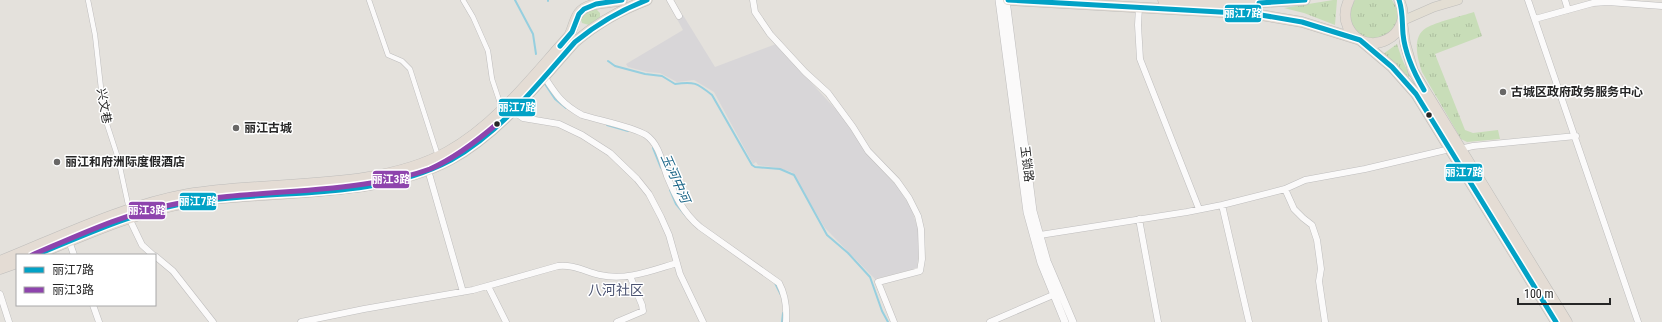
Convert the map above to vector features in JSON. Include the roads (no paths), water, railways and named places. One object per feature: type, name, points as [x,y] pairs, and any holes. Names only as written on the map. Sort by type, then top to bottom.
[{"type":"highway","points":[[17,254],[94,222],[129,214],[192,202],[351,187],[392,180],[428,170],[450,160],[474,145],[507,110],[569,36],[583,5],[590,6],[622,0]]},
{"type":"highway","points":[[38,254],[159,200],[199,193],[350,179],[417,166],[469,138],[507,110],[544,76],[574,42],[587,32],[624,9],[647,0]]},
{"type":"highway","points":[[1007,0],[1202,10],[1279,17],[1313,25],[1360,40],[1376,43],[1386,41],[1394,35],[1402,21]]},
{"type":"highway","points":[[1163,0],[1250,3],[1305,0]]},
{"type":"highway","points":[[1349,0],[1345,14],[1347,24],[1352,33],[1392,67],[1409,85],[1455,149],[1567,322]]},
{"type":"highway","points":[[1399,0],[1403,11],[1402,21],[1405,43],[1413,71],[1455,149],[1556,322]]},
{"type":"highway","points":[[600,4],[607,19]]},
{"type":"highway","points":[[575,24],[579,30],[587,32]]},
{"type":"highway","points":[[0,261],[16,254]]},
{"type":"highway","points":[[0,270],[16,263]]},
{"type":"main road","points":[[1402,21],[1434,7],[1458,0]]},
{"type":"street","name":"兴文巷","points":[[88,0],[95,35],[104,115],[118,158],[129,214]]},
{"type":"street","points":[[369,0],[388,55],[402,61],[410,69],[438,156]]},
{"type":"street","points":[[463,0],[474,17],[488,51],[492,79],[507,110],[523,118],[559,124],[592,141],[619,161],[649,194],[669,235],[680,274],[703,322]]},
{"type":"street","points":[[670,0],[679,16]]},
{"type":"street","points":[[753,0],[755,12],[770,34],[805,72],[828,93],[853,127],[868,151],[903,190],[916,211],[921,229],[920,270],[878,282],[894,322]]},
{"type":"street","name":"玉锁路","points":[[999,0],[1024,195],[1035,246],[1053,295],[1065,322]]},
{"type":"street","name":"玉锁路","points":[[1007,0],[1030,194],[1040,236],[1053,277],[1073,322]]},
{"type":"street","points":[[1528,0],[1576,136],[1638,322]]},
{"type":"street","points":[[1565,0],[1568,10]]},
{"type":"street","points":[[1535,19],[1593,3],[1608,2],[1662,6]]},
{"type":"street","points":[[1139,7],[1138,25],[1140,59],[1199,209]]},
{"type":"street","points":[[544,76],[557,97],[575,112],[639,131],[651,140],[656,148],[678,200],[690,218],[700,227],[779,283],[784,291],[787,310],[786,322]]},
{"type":"street","points":[[1040,236],[1222,205],[1285,189],[1305,180],[1365,169],[1455,149],[1576,136]]},
{"type":"street","points":[[428,170],[463,292]]},
{"type":"street","points":[[1285,189],[1294,209],[1312,224],[1317,240],[1321,269],[1319,281],[1325,322]]},
{"type":"street","points":[[1222,205],[1249,322]]},
{"type":"street","points":[[129,214],[142,245],[152,254]]},
{"type":"street","points":[[1139,219],[1158,322]]},
{"type":"street","points":[[69,241],[74,254]]},
{"type":"street","points":[[156,258],[173,271],[214,322]]},
{"type":"street","points":[[301,322],[463,292],[562,266],[574,267],[600,275],[630,276],[677,263]]},
{"type":"street","points":[[617,322],[643,311],[630,276]]},
{"type":"street","points":[[488,286],[506,322]]},
{"type":"street","points":[[0,294],[9,322]]},
{"type":"street","points":[[990,322],[1053,295]]},
{"type":"street","points":[[93,306],[99,322]]},
{"type":"street","points":[[333,315],[334,322]]},
{"type":"waterway","name":"玉河中河","points":[[515,0],[533,34],[536,54]]},
{"type":"waterway","points":[[608,61],[615,66],[645,74],[662,76],[675,84],[691,83],[699,85],[712,95],[752,165],[755,167],[780,169],[794,175],[827,235],[848,253],[870,277],[882,311],[888,322]]},
{"type":"waterway","name":"玉河中河","points":[[545,84],[555,99],[566,108]]},
{"type":"waterway","name":"玉河中河","points":[[607,125],[628,131]]},
{"type":"waterway","name":"玉河中河","points":[[653,148],[661,168]]},
{"type":"waterway","name":"玉河中河","points":[[670,190],[676,204],[687,217]]},
{"type":"waterway","name":"玉河中河","points":[[775,283],[781,295]]},
{"type":"waterway","name":"玉河中河","points":[[782,322],[783,313]]},
{"type":"place","name":"古城区政府政务服务中心","points":[[1503,92]]},
{"type":"place","name":"丽江古城","points":[[236,128]]},
{"type":"place","name":"丽江和府洲际度假酒店","points":[[57,162]]},
{"type":"district","name":"八河社区","points":[[616,290]]}]
